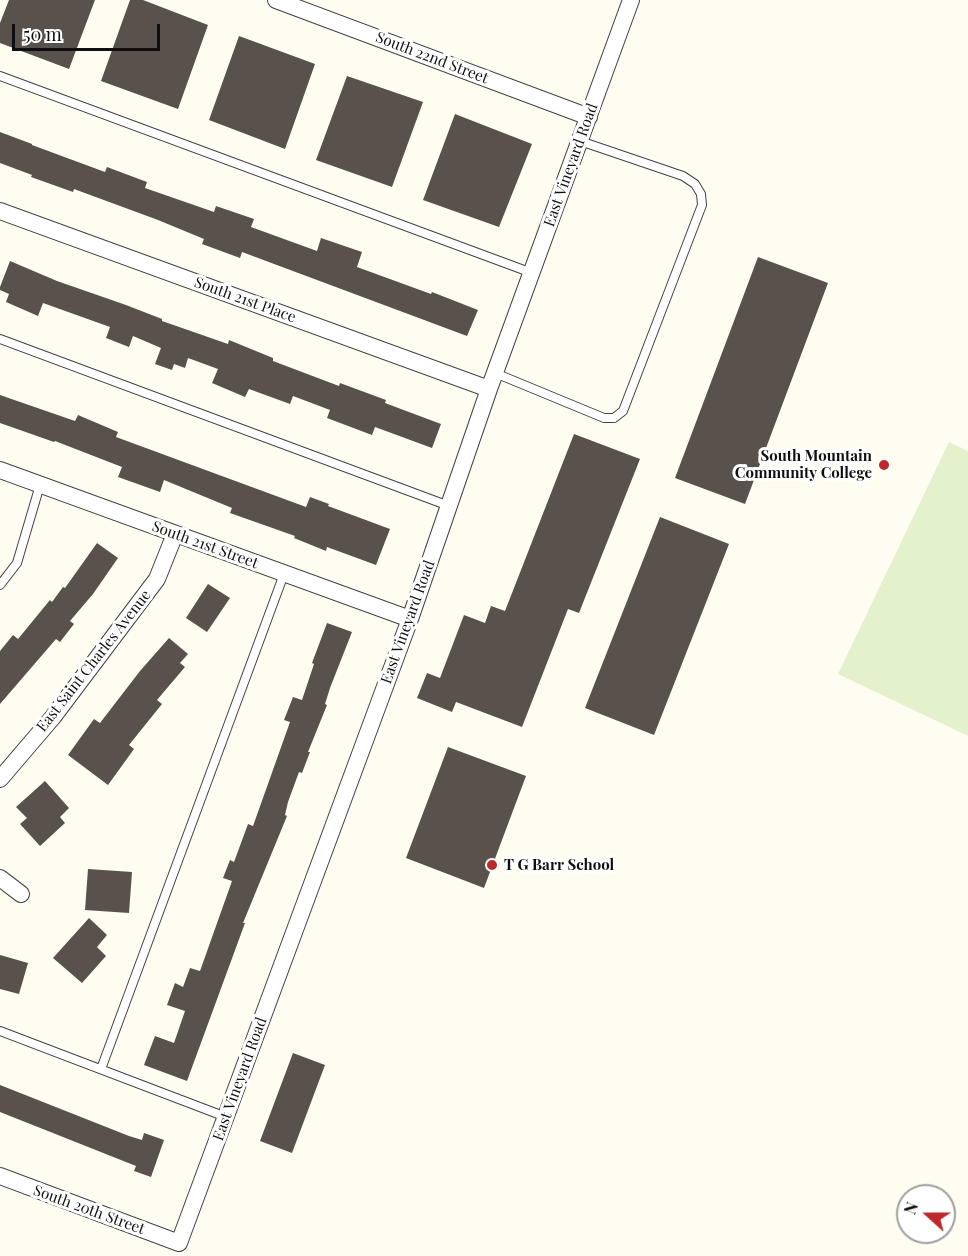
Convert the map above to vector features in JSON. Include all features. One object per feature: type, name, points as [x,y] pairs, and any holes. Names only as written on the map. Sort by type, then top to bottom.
[{"type":"street","name":"South 22nd Street","points":[[276,0],[589,117]]},
{"type":"street","name":"East Vineyard Road","points":[[179,1243],[410,619],[492,381],[631,0]]},
{"type":"street","name":"South 21st Place","points":[[0,211],[492,381]]},
{"type":"street","name":"South 21st Street","points":[[0,470],[410,619]]},
{"type":"street","name":"East Saint Charles Avenue","points":[[0,779],[52,717],[157,579],[175,534]]},
{"type":"street","points":[[0,878],[21,894]]},
{"type":"street","name":"South 20th Street","points":[[0,1176],[179,1243]]},
{"type":"lane","points":[[0,76],[532,273]]},
{"type":"lane","points":[[492,381],[604,418],[614,418],[623,411],[702,205],[701,194],[695,184],[683,176],[580,141]]},
{"type":"lane","points":[[0,339],[449,506]]},
{"type":"lane","points":[[0,585],[17,563],[40,485]]},
{"type":"lane","points":[[101,1070],[284,574]]},
{"type":"lane","points":[[0,1032],[226,1117]]},
{"type":"green space","points":[[949,442],[968,451],[968,736],[838,674]]},
{"type":"building","points":[[9,0],[95,0],[69,69],[0,43],[0,23]]},
{"type":"building","points":[[130,0],[143,0],[208,25],[178,109],[101,81]]},
{"type":"building","points":[[239,36],[315,64],[285,149],[209,120]]},
{"type":"building","points":[[347,76],[423,102],[392,187],[316,160]]},
{"type":"building","points":[[455,114],[532,144],[499,227],[423,200]]},
{"type":"building","points":[[0,132],[105,172],[107,167],[147,182],[145,188],[214,212],[216,206],[254,219],[251,227],[317,251],[321,238],[362,252],[357,267],[478,310],[467,336],[242,252],[240,258],[202,244],[204,239],[158,220],[74,189],[73,192],[31,177],[32,175],[0,163]]},
{"type":"building","points":[[758,257],[828,283],[745,504],[675,478]]},
{"type":"building","points":[[10,261],[57,281],[162,319],[162,321],[228,344],[229,340],[273,358],[273,361],[339,386],[340,383],[386,400],[385,403],[441,424],[432,448],[375,427],[372,435],[327,418],[330,410],[293,396],[290,404],[249,389],[245,397],[212,383],[218,369],[188,358],[185,368],[174,364],[172,370],[155,364],[161,348],[133,336],[129,347],[106,338],[110,327],[43,303],[38,316],[6,302],[9,294],[0,290],[0,287]]},
{"type":"building","points":[[0,395],[75,421],[78,415],[118,432],[116,437],[306,507],[310,497],[390,529],[376,565],[327,547],[326,551],[294,538],[295,536],[230,513],[232,508],[164,480],[160,492],[118,477],[122,467],[0,423]]},
{"type":"building","points":[[574,434],[640,459],[579,613],[568,609],[522,727],[456,702],[452,712],[417,698],[427,673],[440,678],[464,615],[485,623],[491,606],[505,611]]},
{"type":"building","points":[[660,517],[729,544],[654,735],[585,708]]},
{"type":"building","points":[[97,543],[118,558],[93,594],[70,621],[74,624],[60,642],[56,639],[0,704],[0,651],[13,635],[18,639],[50,600],[52,602],[63,587],[65,588]]},
{"type":"building","points":[[208,584],[230,598],[207,632],[186,618]]},
{"type":"building","points":[[327,623],[352,632],[330,688],[325,704],[327,705],[308,752],[310,752],[302,773],[299,772],[288,802],[285,815],[287,816],[243,923],[245,923],[187,1081],[144,1065],[155,1036],[174,1043],[185,1011],[167,1005],[175,983],[183,987],[190,968],[200,971],[232,881],[223,878],[230,860],[234,862],[248,824],[253,826],[290,722],[284,720],[293,697],[302,700],[314,664],[312,663]]},
{"type":"building","points":[[169,638],[188,654],[180,663],[185,667],[157,700],[162,704],[129,745],[134,749],[108,785],[68,755],[94,719],[100,723]]},
{"type":"building","points":[[448,747],[526,776],[484,888],[406,858]]},
{"type":"building","points":[[45,781],[69,808],[60,817],[65,823],[40,846],[20,824],[27,818],[16,807]]},
{"type":"building","points":[[88,869],[132,872],[129,913],[85,910]]},
{"type":"building","points":[[89,918],[107,935],[97,947],[106,956],[82,983],[53,958]]},
{"type":"building","points":[[0,955],[28,963],[19,994],[0,989]]},
{"type":"building","points":[[293,1053],[325,1065],[292,1153],[260,1141]]},
{"type":"building","points":[[0,1085],[129,1136],[142,1140],[144,1133],[164,1140],[151,1177],[134,1171],[136,1166],[0,1112]]},
{"type":"place","name":"South Mountain Community College","points":[[884,465]]},
{"type":"place","name":"T G Barr School","points":[[492,865]]}]
